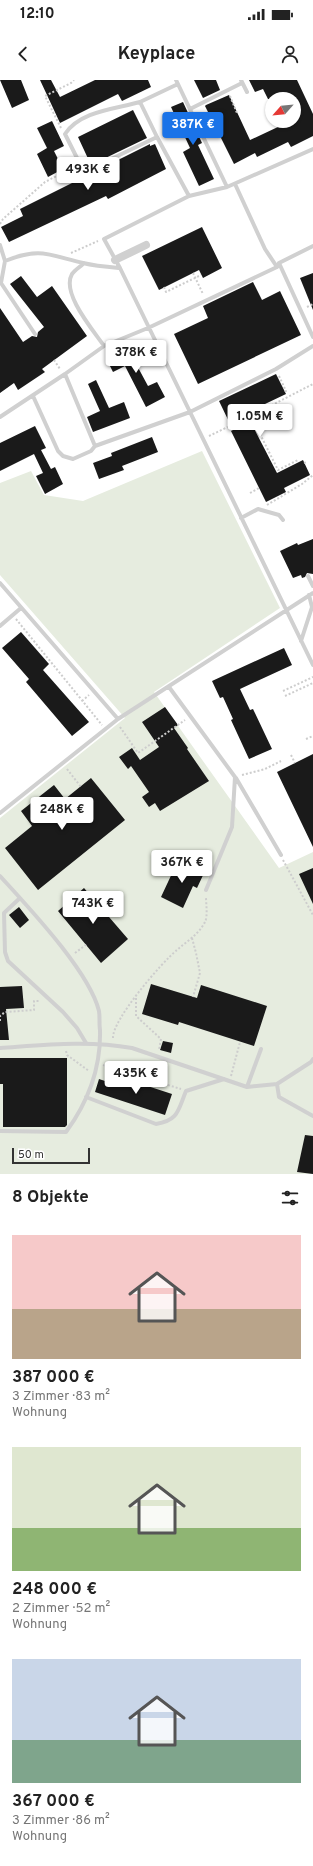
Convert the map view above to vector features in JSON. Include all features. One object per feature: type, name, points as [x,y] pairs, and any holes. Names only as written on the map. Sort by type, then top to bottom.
[{"type":"street","points":[[116,260],[146,245]]},
{"type":"lane","points":[[157,138],[84,172],[65,134],[71,125],[92,114],[140,102],[177,82],[228,187]]},
{"type":"lane","points":[[190,109],[242,82],[247,92]]},
{"type":"lane","points":[[140,102],[157,138],[189,196]]},
{"type":"lane","points":[[313,149],[228,187],[189,196],[104,239],[120,268],[313,665]]},
{"type":"lane","points":[[235,184],[265,249],[278,265],[313,337]]},
{"type":"lane","points":[[0,245],[5,261],[1,284],[34,334]]},
{"type":"lane","points":[[0,417],[65,375],[104,346],[148,328],[206,301],[313,246]]},
{"type":"lane","points":[[5,261],[23,254],[48,253],[84,263],[120,268]]},
{"type":"lane","points":[[84,263],[72,274],[69,286],[75,304],[104,346]]},
{"type":"lane","points":[[33,396],[58,451],[63,456],[73,459],[91,451],[95,446],[190,412],[276,369],[313,346]]},
{"type":"lane","points":[[65,375],[95,446]]},
{"type":"lane","points":[[242,518],[258,509],[279,515],[283,520]]},
{"type":"lane","points":[[308,576],[313,586]]},
{"type":"lane","points":[[0,583],[117,720]]},
{"type":"lane","points":[[0,813],[117,720],[311,594],[312,608],[302,641]]},
{"type":"lane","points":[[0,626],[21,608]]},
{"type":"lane","points":[[169,687],[235,777],[281,856]]},
{"type":"lane","points":[[206,890],[232,827],[235,777]]},
{"type":"lane","points":[[0,876],[69,958],[88,985],[99,1012],[100,1045],[95,1075],[86,1097],[66,1132],[0,1131]]},
{"type":"lane","points":[[20,898],[4,913],[7,956],[10,965],[68,1017],[86,1043]]},
{"type":"lane","points":[[0,1048],[86,1043],[114,1045],[147,1053],[247,1087],[277,1084],[311,1062],[313,1059]]},
{"type":"lane","points":[[247,1087],[261,1049]]},
{"type":"lane","points":[[86,1097],[156,1124],[168,1122],[176,1116],[186,1091],[225,1079]]},
{"type":"lane","points":[[277,1084],[279,1098],[313,1116]]},
{"type":"path","points":[[65,134],[45,96],[74,80]]},
{"type":"path","points":[[228,90],[237,113]]},
{"type":"path","points":[[0,224],[3,219],[45,182],[80,165]]},
{"type":"path","points":[[66,258],[69,254],[104,239]]},
{"type":"path","points":[[193,273],[206,301]]},
{"type":"path","points":[[164,287],[166,292],[201,275]]},
{"type":"path","points":[[54,360],[65,375]]},
{"type":"path","points":[[276,369],[283,387],[286,390],[284,392]]},
{"type":"path","points":[[243,420],[313,384]]},
{"type":"path","points":[[251,416],[278,470],[298,460]]},
{"type":"path","points":[[203,439],[236,423]]},
{"type":"path","points":[[258,509],[283,496],[313,475]]},
{"type":"path","points":[[250,493],[260,488]]},
{"type":"path","points":[[13,615],[105,729]]},
{"type":"path","points":[[283,691],[313,677]]},
{"type":"path","points":[[285,696],[313,683]]},
{"type":"path","points":[[117,720],[138,754],[190,716]]},
{"type":"path","points":[[306,739],[313,736]]},
{"type":"path","points":[[291,756],[295,763]]},
{"type":"path","points":[[235,777],[265,769],[281,761]]},
{"type":"path","points":[[62,763],[81,787]]},
{"type":"path","points":[[281,856],[313,915]]},
{"type":"path","points":[[114,1045],[113,1036],[117,1023],[123,1012],[155,972],[176,950],[192,938],[206,920],[206,890]]},
{"type":"path","points":[[192,938],[200,973],[192,997]]},
{"type":"path","points":[[69,958],[87,944]]},
{"type":"path","points":[[136,997],[136,1016],[161,1039],[158,1057]]},
{"type":"path","points":[[0,1021],[0,1016],[5,1012],[34,1010],[34,1001],[49,999]]},
{"type":"path","points":[[230,1081],[240,1042]]},
{"type":"path","points":[[64,1044],[67,1055],[95,1075]]},
{"type":"path","points":[[139,1083],[147,1053]]},
{"type":"path","points":[[98,1064],[186,1091]]},
{"type":"shaded area","points":[[202,451],[280,608],[154,692],[279,868],[313,852],[313,1174],[0,1174],[0,818],[125,718],[0,575],[0,483],[31,471],[44,495],[83,501]]},
{"type":"building","points":[[0,80],[21,80],[29,100],[12,108]]},
{"type":"building","points":[[40,80],[51,80],[60,97],[95,80],[148,80],[151,87],[122,101],[118,94],[60,123]]},
{"type":"building","points":[[194,80],[216,80],[220,90],[203,98]]},
{"type":"building","points":[[249,80],[297,80],[313,114],[313,136],[291,147],[288,142],[257,157],[255,153],[234,164],[205,106],[206,105],[229,95],[250,140],[276,128],[301,128],[301,92],[265,93],[263,89],[255,92]]},
{"type":"building","points":[[183,102],[202,143],[198,145],[214,179],[199,186],[183,152],[190,148],[171,107]]},
{"type":"building","points":[[133,110],[147,138],[91,165],[78,137]]},
{"type":"building","points":[[52,121],[64,146],[54,151],[63,169],[48,177],[37,154],[47,148],[37,128]]},
{"type":"building","points":[[150,144],[150,146],[155,144],[166,169],[108,199],[106,196],[9,242],[1,227],[23,216],[20,209]]},
{"type":"building","points":[[202,227],[222,268],[203,278],[199,270],[159,290],[142,256]]},
{"type":"building","points":[[313,273],[313,310],[300,278]]},
{"type":"building","points":[[21,276],[37,297],[52,286],[87,336],[42,369],[45,372],[18,390],[14,383],[0,393],[0,308],[23,342],[32,336],[37,337],[38,332],[44,327],[10,284]]},
{"type":"building","points":[[253,282],[262,300],[280,291],[301,335],[198,384],[174,334],[208,318],[203,306]]},
{"type":"building","points":[[135,343],[142,357],[134,360],[148,386],[157,382],[165,397],[146,407],[125,366],[113,372],[106,358]]},
{"type":"building","points":[[276,374],[286,394],[246,413],[277,473],[303,460],[310,475],[284,488],[286,492],[266,502],[231,431],[233,430],[219,401]]},
{"type":"building","points":[[96,380],[109,408],[124,402],[130,418],[93,432],[87,417],[100,411],[88,384]]},
{"type":"building","points":[[35,426],[46,448],[41,450],[51,469],[55,467],[63,484],[45,494],[36,476],[43,473],[34,454],[0,471],[0,443]]},
{"type":"building","points":[[152,437],[158,452],[122,466],[124,470],[99,479],[93,463],[112,456],[111,453]]},
{"type":"building","points":[[313,539],[313,574],[307,573],[305,577],[302,578],[301,575],[293,578],[280,551],[297,543],[298,545]]},
{"type":"building","points":[[21,632],[49,664],[43,670],[89,722],[72,736],[26,682],[29,679],[2,648]]},
{"type":"building","points":[[284,648],[292,665],[240,689],[250,710],[253,709],[272,749],[249,759],[231,720],[233,719],[223,697],[220,698],[212,681]]},
{"type":"building","points":[[165,707],[178,725],[174,728],[209,781],[160,811],[155,803],[149,807],[142,797],[149,792],[131,766],[128,769],[119,757],[132,748],[140,760],[159,747],[142,722]]},
{"type":"building","points":[[313,754],[313,847],[277,772]]},
{"type":"building","points":[[91,778],[125,820],[38,890],[5,848],[32,826],[21,811],[54,785],[65,799]]},
{"type":"building","points":[[186,862],[205,871],[197,888],[193,886],[183,908],[161,897],[175,867],[182,871]]},
{"type":"building","points":[[313,868],[313,904],[299,874]]},
{"type":"building","points":[[84,888],[128,939],[101,963],[58,911]]},
{"type":"building","points":[[19,907],[29,920],[20,928],[9,915]]},
{"type":"building","points":[[151,984],[197,998],[201,985],[267,1006],[254,1046],[179,1022],[178,1025],[142,1014]]},
{"type":"building","points":[[22,986],[24,1008],[6,1009],[9,1040],[0,1040],[0,987]]},
{"type":"building","points":[[163,1041],[173,1043],[171,1053],[160,1050]]},
{"type":"building","points":[[0,1058],[67,1058],[67,1125],[65,1127],[3,1127],[3,1084],[0,1084]]},
{"type":"building","points":[[123,1078],[172,1094],[165,1115],[95,1092],[99,1079],[120,1086]]},
{"type":"building","points":[[305,1135],[313,1136],[313,1174],[297,1172]]}]
